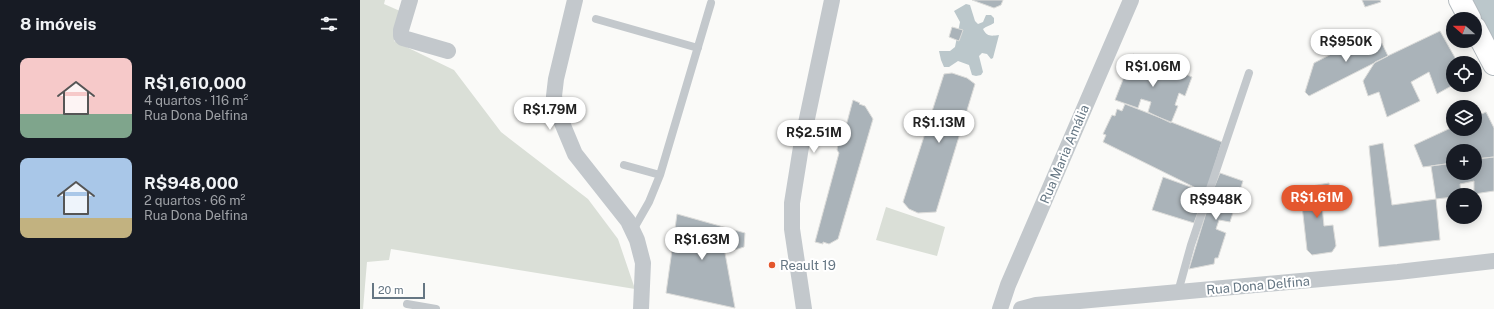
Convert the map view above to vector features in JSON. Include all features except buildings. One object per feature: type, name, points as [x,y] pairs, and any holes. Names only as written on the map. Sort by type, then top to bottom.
[{"type":"main road","points":[[1460,0],[1466,12]]},
{"type":"main road","points":[[1482,41],[1494,64]]},
{"type":"street","points":[[410,0],[401,36],[448,51]]},
{"type":"street","points":[[575,0],[556,79],[554,96],[557,111],[575,154],[628,220],[635,235],[643,264],[641,309]]},
{"type":"street","points":[[804,309],[792,229],[792,203],[801,147],[832,0]]},
{"type":"street","name":"Rua Maria Amália","points":[[1000,309],[1008,285],[1131,0]]},
{"type":"street","name":"Rua Dona Delfina","points":[[1021,309],[1036,305],[1398,272],[1494,260]]},
{"type":"lane","points":[[635,235],[660,175],[711,3]]},
{"type":"lane","points":[[596,19],[698,48]]},
{"type":"lane","points":[[1178,292],[1191,245],[1249,73]]},
{"type":"lane","points":[[624,165],[660,175]]},
{"type":"lane","points":[[407,304],[436,309]]},
{"type":"shaded area","points":[[360,0],[385,0],[384,4],[400,11],[394,41],[454,70],[501,132],[588,199],[618,239],[635,289],[391,249],[389,260],[367,262],[363,309],[360,309]]},
{"type":"shaded area","points":[[966,4],[970,5],[975,21],[978,24],[983,22],[986,15],[991,15],[994,18],[994,23],[983,29],[990,35],[999,35],[993,58],[991,59],[987,54],[982,53],[979,56],[983,72],[981,75],[976,76],[972,75],[969,65],[958,61],[949,67],[944,67],[939,51],[950,51],[955,47],[960,22],[954,11]]},
{"type":"shaded area","points":[[886,207],[945,227],[937,256],[876,240]]},
{"type":"waterway","points":[[1482,0],[1494,22]]},
{"type":"place","name":"Reault 19","points":[[772,265]]}]
